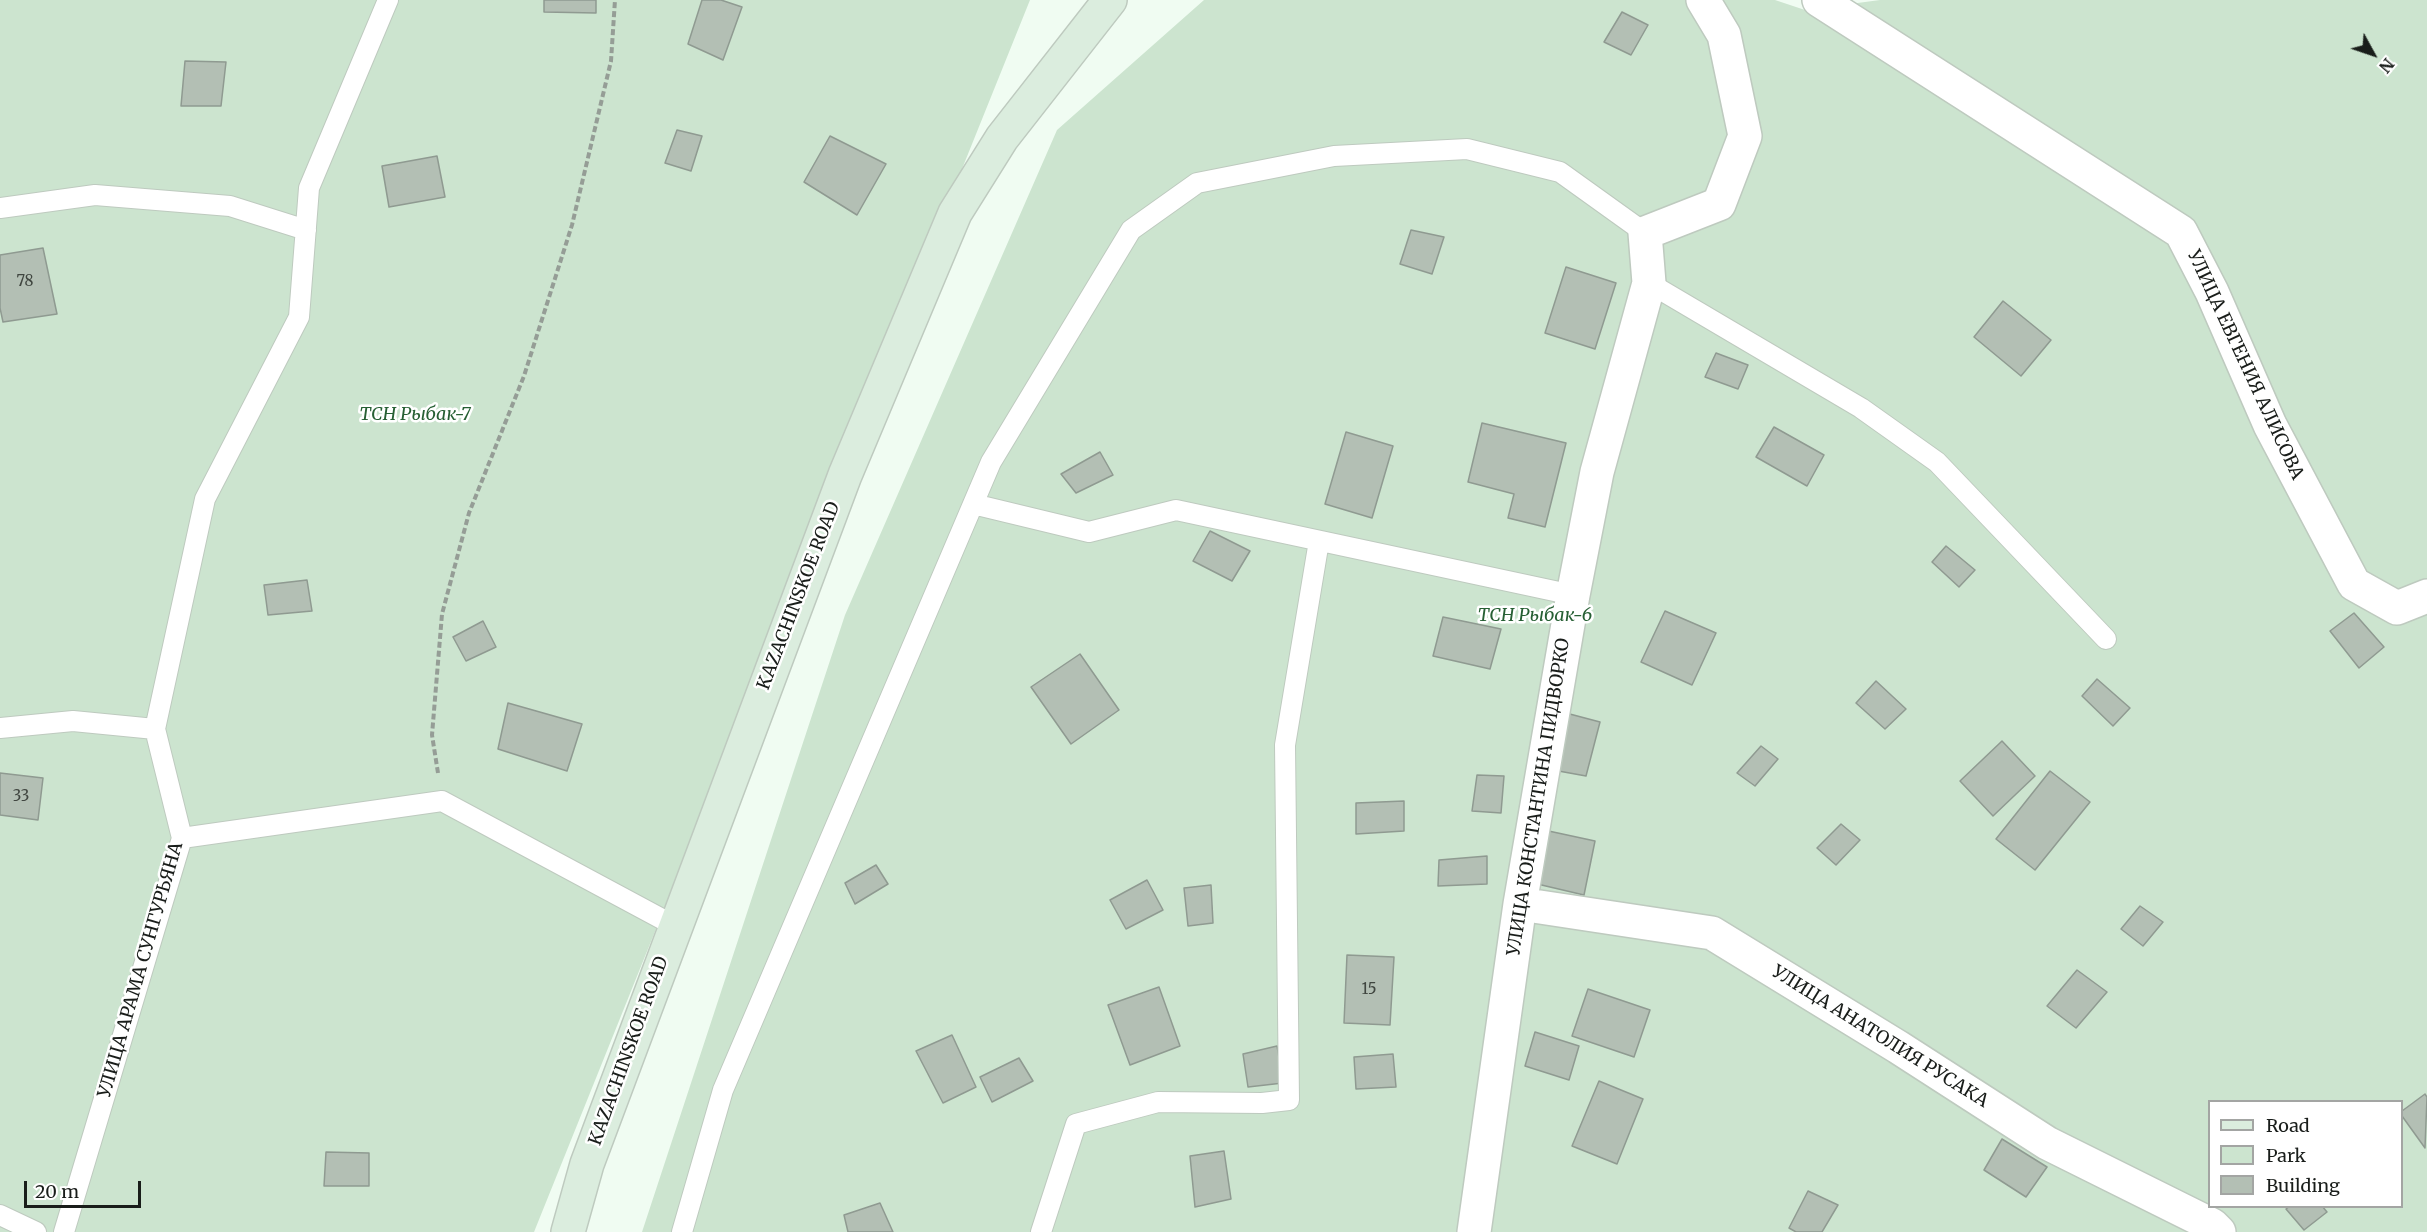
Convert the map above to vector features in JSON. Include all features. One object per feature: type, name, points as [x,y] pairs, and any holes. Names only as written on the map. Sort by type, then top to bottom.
[{"type":"main road","name":"KAZACHINSKOE ROAD","points":[[568,1232],[587,1164],[845,475],[955,213],[1002,138],[1110,0]]},
{"type":"street","points":[[1645,233],[1719,204],[1745,136],[1724,35],[1702,0]]},
{"type":"street","name":"УЛИЦА ЕВГЕНИЯ АЛИСОВА","points":[[1819,0],[2181,232],[2212,292],[2270,425],[2354,584],[2397,608],[2427,596]]},
{"type":"street","name":"УЛИЦА КОНСТАНТИНА ПИДВОРКО","points":[[1474,1232],[1474,1219],[1520,904],[1573,595],[1597,472],[1649,283],[1645,233]]},
{"type":"street","name":"УЛИЦА АНАТОЛИЯ РУСАКА","points":[[1520,904],[1712,933],[1898,1047],[2048,1143],[2212,1225],[2219,1232]]},
{"type":"lane","name":"УЛИЦА АРАМА СУНГУРЬЯНА","points":[[64,1232],[182,838],[155,729],[205,499],[299,317],[309,188],[388,0]]},
{"type":"lane","points":[[682,1232],[723,1090],[991,462],[1131,230],[1197,183],[1334,156],[1467,149],[1560,172],[1645,233]]},
{"type":"lane","points":[[0,208],[95,195],[230,206],[306,231]]},
{"type":"lane","points":[[1649,283],[1861,408],[1937,462],[2106,639]]},
{"type":"lane","points":[[973,504],[1089,532],[1176,510],[1573,595]]},
{"type":"lane","points":[[1041,1232],[1076,1124],[1158,1102],[1262,1103],[1289,1100],[1285,745],[1319,541]]},
{"type":"lane","points":[[0,728],[73,721],[155,729]]},
{"type":"lane","points":[[182,838],[442,801],[675,926]]},
{"type":"lane","points":[[0,1215],[36,1232]]},
{"type":"path","points":[[442,801],[432,735],[441,614],[469,513],[524,376],[572,225],[611,61],[615,0]]},
{"type":"green space","name":"ТСН Рыбак-7","points":[[0,0],[1030,0],[534,1232],[0,1232]]},
{"type":"green space","name":"ТСН Рыбак-6","points":[[1204,0],[1775,0],[1805,10],[1880,0],[2427,0],[2427,1232],[642,1232],[845,615],[1057,130]]},
{"type":"building","points":[[544,0],[596,0],[596,13],[544,12]]},
{"type":"building","points":[[702,0],[721,0],[742,7],[723,60],[688,44]]},
{"type":"building","points":[[1622,12],[1648,25],[1631,55],[1604,42]]},
{"type":"building","points":[[185,61],[226,62],[221,106],[181,106]]},
{"type":"building","points":[[677,130],[702,136],[691,171],[665,163]]},
{"type":"building","points":[[830,136],[886,164],[857,215],[804,182]]},
{"type":"building","points":[[437,156],[445,197],[389,207],[382,166]]},
{"type":"building","points":[[1411,230],[1444,237],[1432,274],[1400,264]]},
{"type":"building","points":[[43,248],[57,314],[3,322],[0,308],[0,255]]},
{"type":"building","points":[[1566,267],[1616,283],[1595,349],[1545,333]]},
{"type":"building","points":[[2003,301],[2051,340],[2021,376],[1974,337]]},
{"type":"building","points":[[1716,353],[1748,365],[1738,389],[1705,377]]},
{"type":"building","points":[[1482,423],[1566,443],[1545,527],[1508,518],[1514,494],[1468,482]]},
{"type":"building","points":[[1774,427],[1824,455],[1807,486],[1756,457]]},
{"type":"building","points":[[1346,432],[1393,446],[1372,518],[1325,504]]},
{"type":"building","points":[[1100,452],[1113,475],[1076,493],[1061,474]]},
{"type":"building","points":[[1210,531],[1250,551],[1232,581],[1193,561]]},
{"type":"building","points":[[1946,546],[1975,570],[1959,587],[1932,562]]},
{"type":"building","points":[[307,580],[312,611],[268,615],[264,585]]},
{"type":"building","points":[[1665,611],[1716,633],[1692,685],[1641,662]]},
{"type":"building","points":[[2354,613],[2384,647],[2359,668],[2330,631]]},
{"type":"building","points":[[1443,617],[1501,629],[1490,669],[1433,656]]},
{"type":"building","points":[[483,621],[496,647],[466,661],[453,637]]},
{"type":"building","points":[[1080,654],[1119,710],[1071,744],[1031,687]]},
{"type":"building","points":[[2097,679],[2130,708],[2113,726],[2082,696]]},
{"type":"building","points":[[1876,681],[1906,709],[1885,729],[1856,703]]},
{"type":"building","points":[[508,703],[582,724],[567,771],[498,749]]},
{"type":"building","points":[[1566,713],[1600,722],[1586,776],[1553,770]]},
{"type":"building","points":[[2002,741],[2035,776],[1993,816],[1960,781]]},
{"type":"building","points":[[1761,746],[1778,759],[1755,786],[1737,773]]},
{"type":"building","points":[[2050,771],[2090,802],[2035,870],[1996,839]]},
{"type":"building","points":[[0,773],[43,778],[38,820],[0,815]]},
{"type":"building","points":[[1477,775],[1504,776],[1501,813],[1472,811]]},
{"type":"building","points":[[1404,801],[1404,831],[1356,834],[1356,803]]},
{"type":"building","points":[[1841,824],[1860,840],[1836,865],[1817,848]]},
{"type":"building","points":[[1544,830],[1595,841],[1584,895],[1533,883]]},
{"type":"building","points":[[1487,856],[1487,884],[1438,886],[1439,860]]},
{"type":"building","points":[[876,865],[888,884],[855,904],[845,883]]},
{"type":"building","points":[[1147,880],[1163,910],[1126,929],[1110,900]]},
{"type":"building","points":[[1211,885],[1213,923],[1188,926],[1184,888]]},
{"type":"building","points":[[2140,906],[2163,922],[2143,946],[2121,929]]},
{"type":"building","points":[[1347,955],[1394,957],[1390,1025],[1344,1023]]},
{"type":"building","points":[[2077,970],[2107,992],[2076,1028],[2047,1006]]},
{"type":"building","points":[[1159,987],[1180,1046],[1130,1065],[1108,1005]]},
{"type":"building","points":[[1588,989],[1650,1010],[1634,1057],[1572,1036]]},
{"type":"building","points":[[1535,1032],[1579,1046],[1569,1080],[1525,1066]]},
{"type":"building","points":[[952,1035],[976,1087],[943,1103],[916,1051]]},
{"type":"building","points":[[1277,1046],[1283,1083],[1248,1087],[1243,1054]]},
{"type":"building","points":[[1393,1054],[1396,1087],[1356,1089],[1354,1057]]},
{"type":"building","points":[[1019,1058],[1033,1081],[992,1102],[980,1077]]},
{"type":"building","points":[[1599,1081],[1643,1099],[1617,1164],[1572,1146]]},
{"type":"building","points":[[2425,1094],[2427,1097],[2425,1148],[2403,1117],[2403,1110]]},
{"type":"building","points":[[2002,1139],[2047,1167],[2026,1197],[1984,1170]]},
{"type":"building","points":[[1224,1151],[1231,1199],[1195,1207],[1190,1156]]},
{"type":"building","points":[[326,1152],[369,1153],[369,1186],[324,1186]]},
{"type":"building","points":[[1808,1191],[1838,1205],[1822,1232],[1796,1232],[1789,1228]]},
{"type":"building","points":[[880,1203],[893,1232],[848,1232],[844,1215]]},
{"type":"building","points":[[2324,1208],[2327,1212],[2304,1230],[2286,1209]]}]
